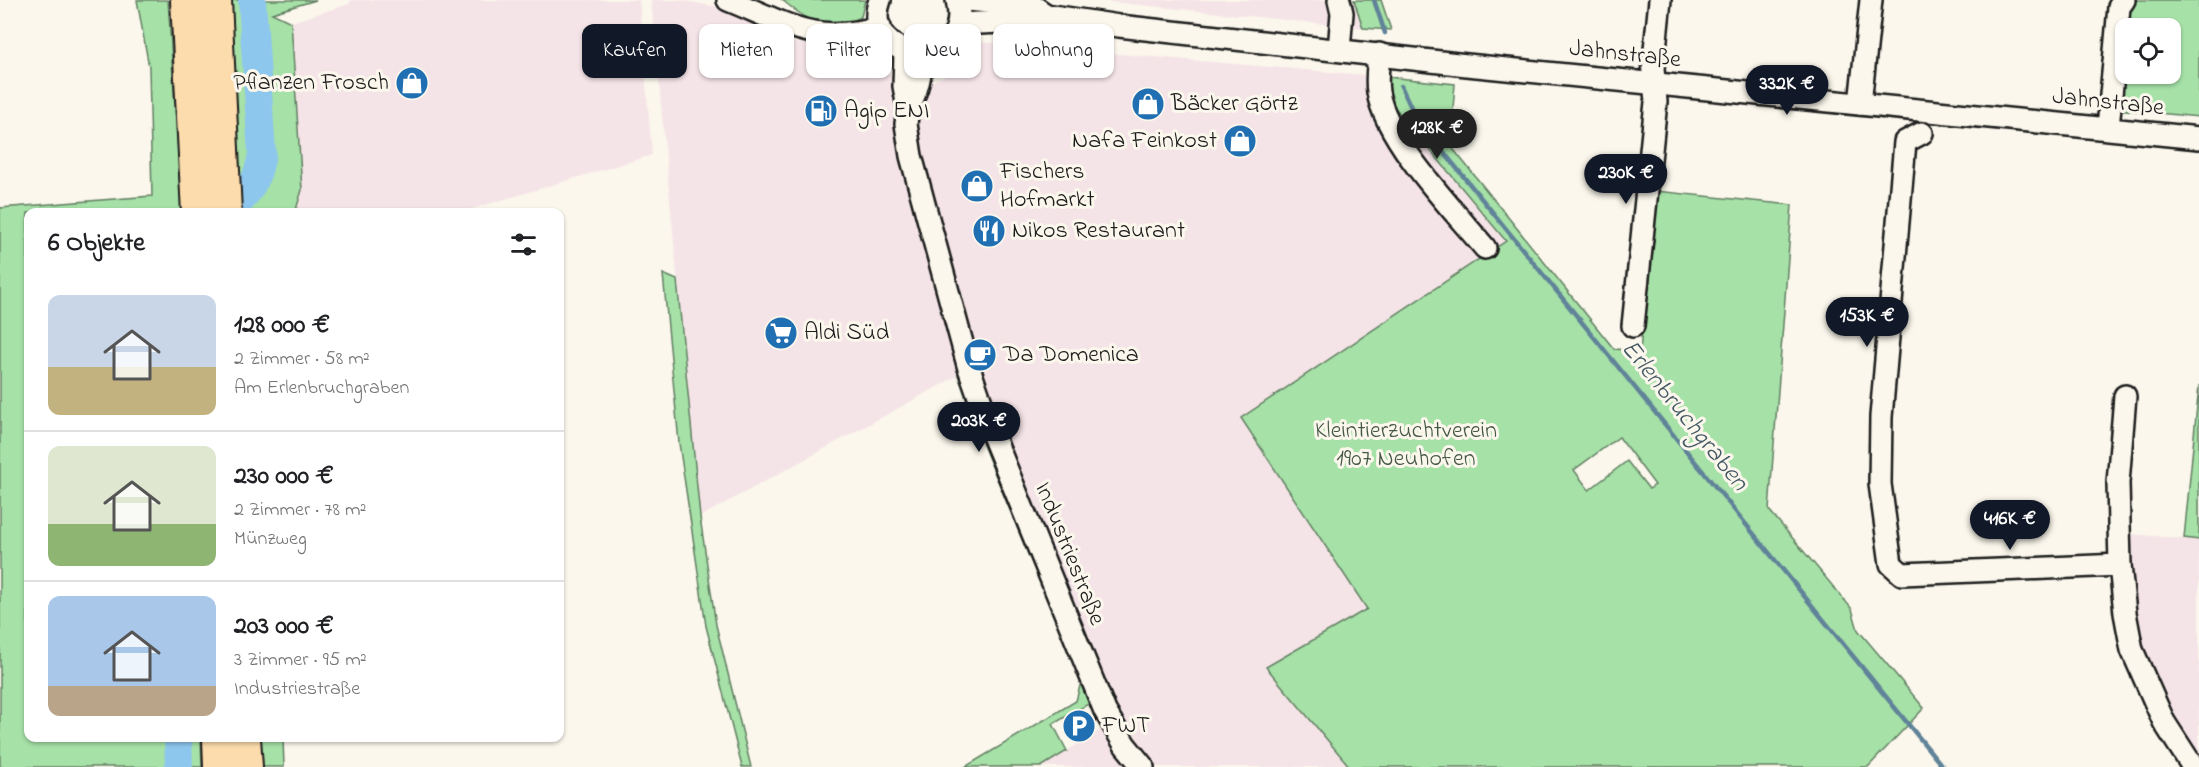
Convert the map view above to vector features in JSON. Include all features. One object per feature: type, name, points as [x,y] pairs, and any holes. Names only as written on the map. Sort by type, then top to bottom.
[{"type":"highway","points":[[187,0],[215,208]]},
{"type":"highway","points":[[215,0],[215,208]]},
{"type":"highway","points":[[219,742],[220,767]]},
{"type":"highway","points":[[244,742],[246,767]]},
{"type":"street","points":[[728,0],[806,31]]},
{"type":"street","points":[[879,24],[880,0]]},
{"type":"street","points":[[957,0],[960,11],[958,24]]},
{"type":"street","name":"Jahnstraße","points":[[967,0],[1032,6],[1046,15],[1119,26],[1654,84],[2199,138]]},
{"type":"street","points":[[1338,0],[1342,13],[1339,50]]},
{"type":"street","points":[[1632,326],[1656,102],[1653,69],[1660,0]]},
{"type":"street","points":[[1860,104],[1871,0]]},
{"type":"street","points":[[2108,128],[2119,7],[2124,0]]},
{"type":"street","name":"Jahnstraße","points":[[958,24],[1028,21],[1046,15]]},
{"type":"street","points":[[1379,54],[1378,93],[1387,121],[1430,184],[1485,248]]},
{"type":"street","name":"Industriestraße","points":[[920,78],[908,108],[906,124],[911,156],[968,365],[990,428],[1105,711],[1125,745],[1143,767]]},
{"type":"street","points":[[1922,133],[1905,142],[1881,417],[1880,484],[1891,564],[1902,574],[2120,565]]},
{"type":"street","points":[[2125,396],[2118,483],[2120,565],[2125,613],[2132,650],[2164,722],[2193,767]]},
{"type":"shaded area","name":"Pflanzen Frosch","points":[[351,0],[639,0],[641,24],[582,24],[582,78],[646,78],[652,155],[476,208],[297,208],[302,190],[291,22],[349,4]]},
{"type":"shaded area","points":[[651,0],[680,0],[740,11],[760,24],[699,24],[699,78],[794,78],[794,43],[806,45],[806,78],[892,78],[892,75],[908,81],[931,82],[940,78],[981,78],[981,42],[993,43],[993,78],[1114,78],[1114,53],[1388,77],[1388,98],[1506,241],[1241,418],[1367,609],[1267,667],[1350,767],[1041,767],[1105,727],[961,374],[700,517],[658,78],[687,78],[687,24],[653,24]]},
{"type":"shaded area","points":[[1100,0],[1354,0],[1363,28],[1102,1]]},
{"type":"shaded area","points":[[2130,534],[2199,540],[2199,753],[2175,715],[2143,649],[2131,568]]},
{"type":"green space","points":[[137,0],[168,0],[182,208],[24,208],[24,742],[201,742],[202,767],[0,767],[0,208],[152,196],[149,67]]},
{"type":"green space","points":[[229,0],[316,0],[272,13],[291,22],[302,190],[297,208],[239,208]]},
{"type":"green space","points":[[782,0],[865,0],[861,17],[841,24],[819,24]]},
{"type":"green space","points":[[1354,0],[1381,0],[1391,30],[1363,28]]},
{"type":"green space","points":[[2132,0],[2199,0],[2199,117],[2116,109],[2118,84],[2181,84],[2181,18],[2125,18],[2126,9]]},
{"type":"green space","name":"Kleintierzuchtverein 1907 Neuhofen","points":[[1388,77],[1455,84],[1450,145],[1614,349],[1640,351],[1656,191],[1792,205],[1769,510],[1852,609],[1858,630],[1924,708],[1868,767],[1350,767],[1266,667],[1367,609],[1241,418],[1506,241],[1387,98]],"holes":[[[1619,437],[1655,485],[1649,489],[1627,461],[1589,490],[1574,470]]]},
{"type":"green space","points":[[663,274],[677,280],[700,517],[716,625],[751,767],[742,767],[706,626],[679,443]]},
{"type":"green space","points":[[961,373],[1092,702],[1053,724],[1067,751],[1041,767],[965,767],[1076,701],[1081,682],[978,433],[958,375]]},
{"type":"green space","points":[[2199,385],[2199,540],[2184,538]]},
{"type":"green space","points":[[258,742],[283,742],[284,767],[259,767]]},
{"type":"waterway","points":[[234,208],[251,186],[258,172],[262,154],[252,0]]},
{"type":"waterway","name":"Erlenbruchgraben","points":[[1374,0],[1385,33]]},
{"type":"waterway","name":"Erlenbruchgraben","points":[[1401,86],[1416,118],[1943,767]]},
{"type":"waterway","points":[[178,742],[179,767]]},
{"type":"place","name":"Pflanzen Frosch","points":[[412,83]]},
{"type":"place","name":"Bäcker Görtz","points":[[1148,104]]},
{"type":"place","name":"Agip ENI","points":[[821,111]]},
{"type":"place","name":"Nafa Feinkost","points":[[1240,141]]},
{"type":"place","name":"Fischers Hofmarkt","points":[[977,186]]},
{"type":"place","name":"Nikos Restaurant","points":[[989,231]]},
{"type":"place","name":"Aldi Süd","points":[[781,333]]},
{"type":"place","name":"Da Domenica","points":[[980,355]]},
{"type":"place","name":"FWT","points":[[1079,726]]}]
